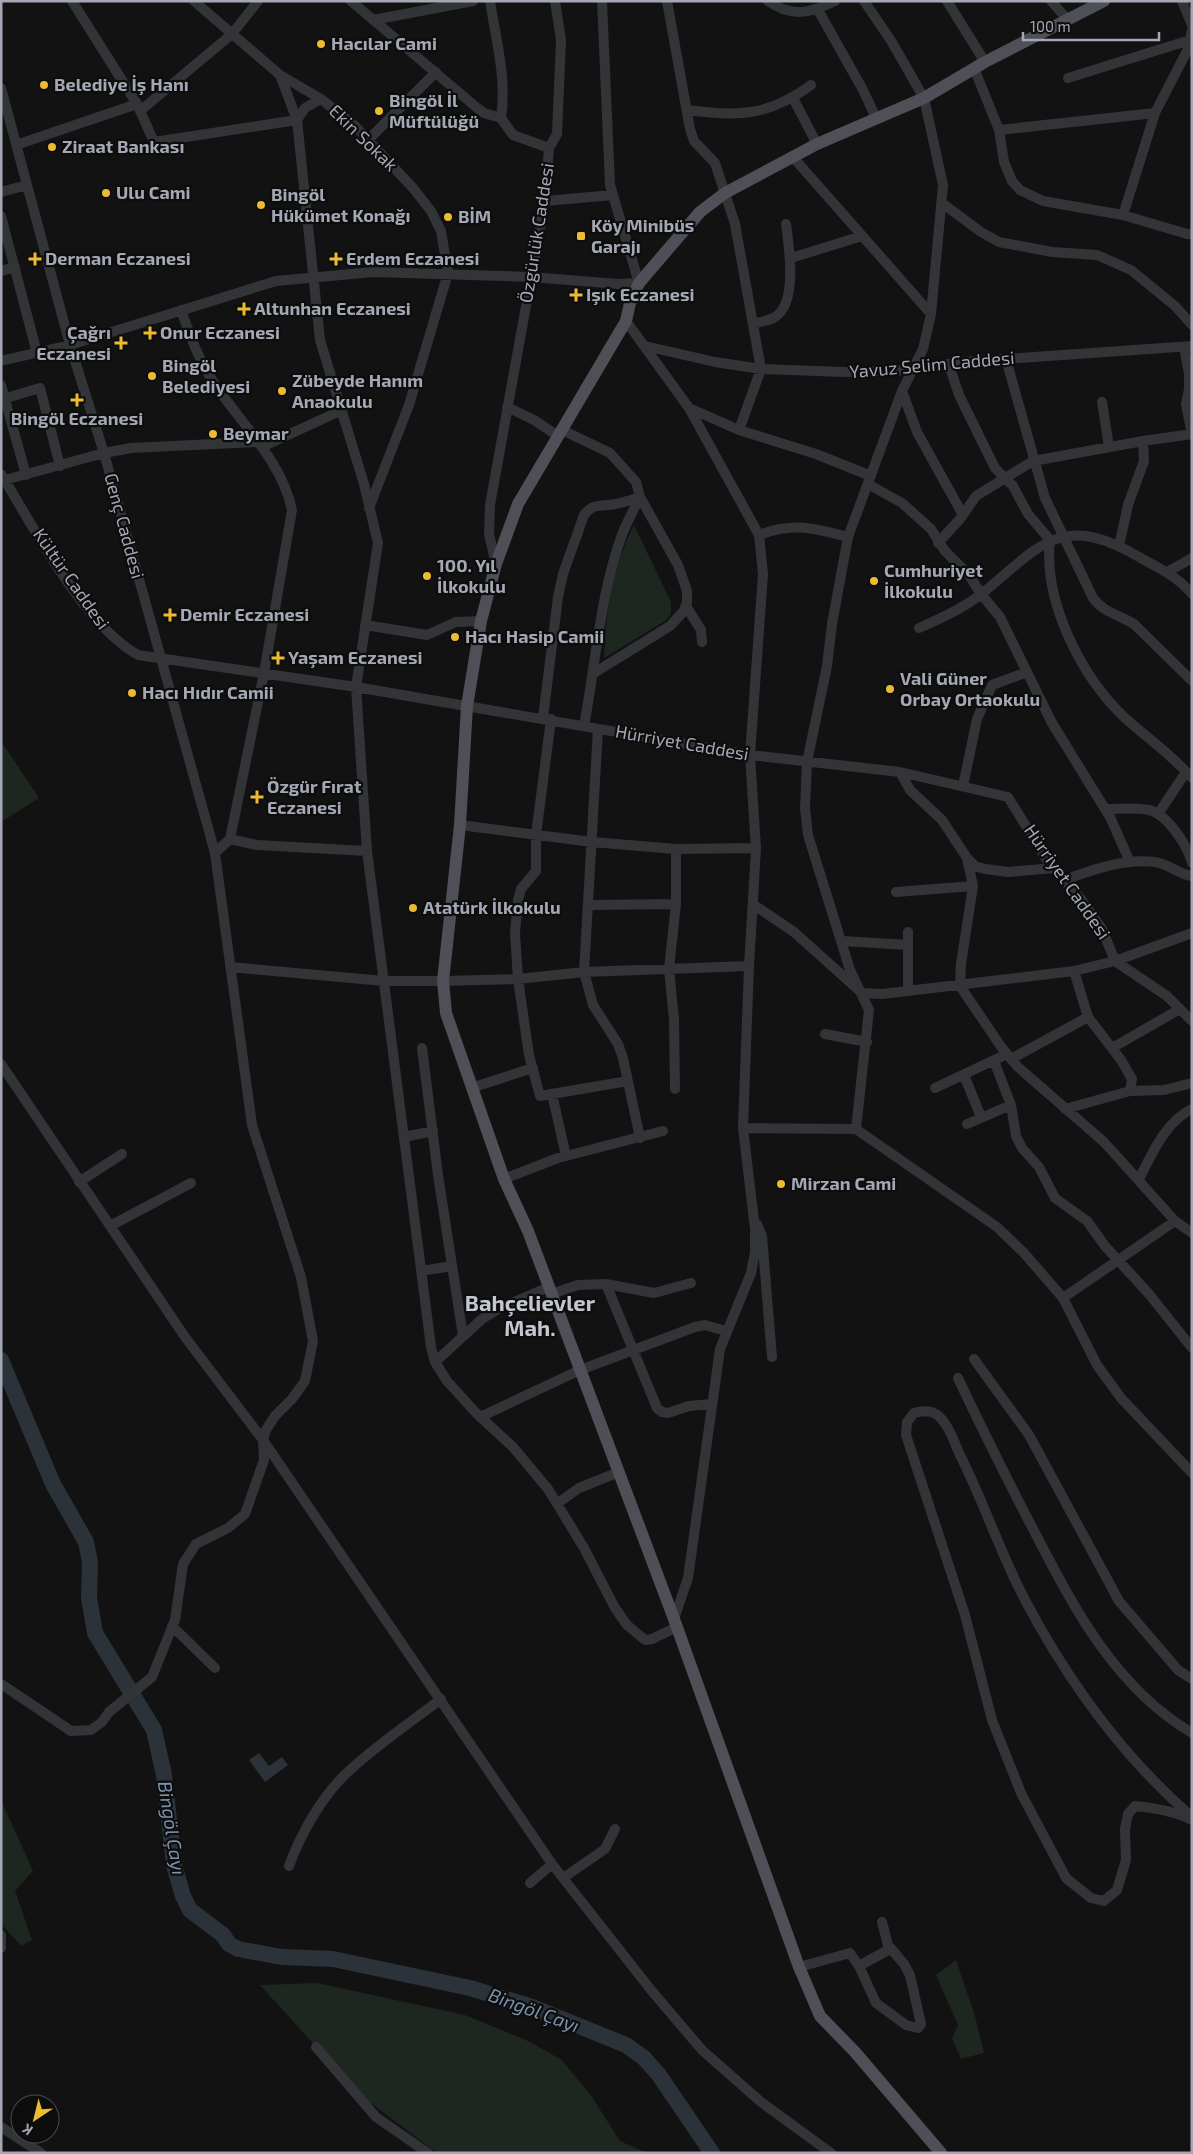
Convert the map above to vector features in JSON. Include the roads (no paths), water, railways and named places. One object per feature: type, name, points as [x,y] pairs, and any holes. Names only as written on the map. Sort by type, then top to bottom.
[{"type":"main road","points":[[941,2153],[855,2052],[820,2016],[800,1967],[676,1623],[619,1472],[528,1231],[504,1179],[446,1013],[444,982],[460,825],[467,706],[481,621],[496,564],[518,504],[626,321],[630,303],[639,283],[700,212],[725,193],[817,144],[924,98],[980,65],[1104,1]]},
{"type":"street","points":[[72,1],[139,108],[154,142],[296,120],[305,108],[321,99]]},
{"type":"street","name":"Ekin Sokak","points":[[194,1],[280,75],[321,99],[355,126],[431,211],[441,231],[448,273]]},
{"type":"street","points":[[16,145],[139,108],[232,34],[258,1]]},
{"type":"street","name":"Özgürlük Caddesi","points":[[351,1],[484,112],[501,118],[513,135],[549,148],[545,201],[490,505],[489,534],[496,564]]},
{"type":"street","points":[[373,20],[473,1]]},
{"type":"street","points":[[490,1],[503,82],[504,98],[501,118]]},
{"type":"street","points":[[549,148],[556,134],[561,40],[554,1]]},
{"type":"street","points":[[1,361],[70,345],[276,282],[373,272],[448,273],[618,284],[639,283],[610,186],[602,1]]},
{"type":"street","points":[[667,1],[690,129],[694,140],[713,159],[735,224],[761,369],[739,430]]},
{"type":"street","points":[[768,1],[777,8],[794,14],[818,10],[834,1]]},
{"type":"street","points":[[856,1129],[869,1010],[850,970],[843,941],[808,835],[805,808],[807,762],[827,666],[832,624],[848,537],[902,391],[923,349],[931,314],[943,185],[924,98],[890,39],[864,1]]},
{"type":"street","points":[[1051,1],[1068,20]]},
{"type":"street","points":[[1182,1],[1192,23]]},
{"type":"street","points":[[949,2],[980,65],[999,130],[1004,162],[1012,181],[1020,190],[1043,201],[1123,215],[1192,234]]},
{"type":"street","points":[[818,10],[863,90],[876,118]]},
{"type":"street","points":[[1123,215],[1155,114],[1188,49],[1192,30]]},
{"type":"street","points":[[1068,78],[1190,40]]},
{"type":"street","points":[[368,140],[436,72]]},
{"type":"street","points":[[280,75],[296,120],[320,340],[340,412],[364,484],[378,543],[356,687],[367,851],[421,1271],[435,1362],[447,1381],[480,1417],[513,1448],[558,1503],[627,1625],[645,1640],[652,1639],[676,1623],[688,1578],[720,1349],[753,1264],[755,1252],[754,1217],[743,1128],[749,966],[756,848],[750,755],[762,574],[759,535],[689,408],[626,321]]},
{"type":"street","points":[[688,110],[742,115],[763,111],[793,98],[811,85]]},
{"type":"street","name":"Genç Caddesi","points":[[1,88],[6,127],[16,145],[70,345],[104,453],[215,853],[252,1125],[301,1277],[313,1341],[305,1381],[292,1399],[275,1416],[266,1430],[263,1440]]},
{"type":"street","points":[[793,98],[817,144]]},
{"type":"street","points":[[999,130],[1155,114]]},
{"type":"street","points":[[792,156],[931,314]]},
{"type":"street","points":[[1,192],[27,185]]},
{"type":"street","points":[[545,201],[613,195]]},
{"type":"street","points":[[942,203],[981,232],[998,242],[1052,252],[1096,255],[1131,270],[1175,306],[1192,325]]},
{"type":"street","points":[[1,216],[37,352]]},
{"type":"street","points":[[752,324],[775,318],[787,301],[791,258],[786,224]]},
{"type":"street","points":[[791,258],[862,236]]},
{"type":"street","points":[[1,271],[15,267]]},
{"type":"street","points":[[370,508],[409,405],[448,273]]},
{"type":"street","points":[[181,310],[196,353],[211,379],[277,469],[292,510],[264,673],[230,839],[215,853]]},
{"type":"street","name":"Yavuz Selim Caddesi","points":[[645,346],[715,362],[761,369],[843,372],[912,370],[962,362],[1188,346]]},
{"type":"street","points":[[938,543],[963,515],[976,496],[1033,461],[1143,441],[1192,435],[1186,404],[1190,389],[1188,346]]},
{"type":"street","points":[[1006,359],[1033,461],[1045,498],[1093,598],[1100,608],[1134,624],[1192,681]]},
{"type":"street","points":[[948,365],[970,419],[982,438],[995,468],[1013,486],[1028,514],[1050,540],[1051,574],[1058,606],[1069,637],[1097,689],[1123,716],[1189,775],[1158,814]]},
{"type":"street","points":[[1,385],[26,475]]},
{"type":"street","points":[[6,398],[40,388],[60,466]]},
{"type":"street","points":[[902,391],[917,432],[963,515]]},
{"type":"street","points":[[1102,402],[1109,447]]},
{"type":"street","points":[[507,408],[560,433],[610,453],[636,482],[640,498],[678,565],[687,591],[686,606],[670,626],[594,673]]},
{"type":"street","points":[[689,408],[739,430],[816,454],[869,480],[902,503],[931,529],[938,543],[969,575],[981,594],[1000,617],[1052,723],[1105,809],[1130,862]]},
{"type":"street","points":[[3,477],[26,475],[104,453],[131,448],[258,442],[266,445],[340,412]]},
{"type":"street","points":[[1119,546],[1128,505],[1144,461],[1143,441]]},
{"type":"street","name":"Kültür Caddesi","points":[[3,477],[91,614],[122,646],[138,655],[160,658]]},
{"type":"street","points":[[584,726],[594,673],[600,625],[611,573],[623,532],[640,498]]},
{"type":"street","points":[[628,1081],[540,1096],[532,1068],[518,979],[514,933],[521,889],[536,871],[536,835],[558,597],[563,574],[584,515],[590,507],[614,505],[640,498]]},
{"type":"street","points":[[759,535],[778,527],[797,527],[824,530],[848,537]]},
{"type":"street","points":[[919,628],[942,618],[981,594],[1015,564],[1050,540],[1063,536],[1090,537],[1119,546],[1168,572],[1192,594]]},
{"type":"street","points":[[1168,572],[1192,558]]},
{"type":"street","points":[[686,606],[701,630],[702,642]]},
{"type":"street","points":[[365,625],[426,635],[456,622],[481,621]]},
{"type":"street","name":"Hürriyet Caddesi","points":[[160,658],[547,718],[598,729],[750,755],[900,772],[1008,798],[1054,868],[1102,929],[1115,961]]},
{"type":"street","points":[[962,786],[977,719],[992,685],[1027,672]]},
{"type":"street","points":[[598,729],[584,972],[593,1005],[618,1044],[640,1138]]},
{"type":"street","points":[[900,772],[910,790],[942,820],[967,858],[973,886],[961,964],[960,986],[1009,1057],[1046,1094],[1104,1142],[1175,1221],[1192,1233]]},
{"type":"street","points":[[1105,809],[1136,809],[1158,814],[1183,840],[1192,863]]},
{"type":"street","points":[[460,825],[592,842],[676,849],[756,848]]},
{"type":"street","points":[[230,839],[257,845],[367,851]]},
{"type":"street","points":[[675,1089],[674,1019],[669,969],[676,904],[676,849]]},
{"type":"street","points":[[967,858],[985,870],[1008,872],[1054,868]]},
{"type":"street","points":[[1064,880],[1100,868],[1130,862],[1156,862],[1180,874],[1192,876]]},
{"type":"street","points":[[896,892],[973,886]]},
{"type":"street","points":[[588,905],[676,904]]},
{"type":"street","points":[[754,905],[794,932],[862,993],[882,994],[960,986],[1074,971],[1115,961],[1192,934]]},
{"type":"street","points":[[908,932],[908,991]]},
{"type":"street","points":[[843,941],[908,945]]},
{"type":"street","points":[[1115,961],[1167,996],[1192,1021]]},
{"type":"street","points":[[230,967],[384,981],[444,982],[518,979],[584,972],[749,966]]},
{"type":"street","points":[[1074,971],[1088,1017],[1112,1048],[1132,1080],[1130,1091]]},
{"type":"street","points":[[1112,1048],[1180,1009]]},
{"type":"street","points":[[935,1088],[994,1061],[1009,1057],[1088,1017]]},
{"type":"street","points":[[826,1034],[867,1042]]},
{"type":"street","points":[[422,1048],[463,1336]]},
{"type":"street","points":[[994,1061],[1011,1105],[1016,1136],[1022,1148],[1039,1167],[1055,1198],[1087,1221],[1105,1246],[1120,1260],[1192,1348]]},
{"type":"street","points":[[1,1064],[184,1337],[263,1440],[552,1864],[651,1990],[702,2050],[761,2102],[830,2153]]},
{"type":"street","points":[[471,1088],[532,1068]]},
{"type":"street","points":[[964,1075],[981,1117]]},
{"type":"street","points":[[1065,1109],[1130,1091],[1164,1090],[1192,1083]]},
{"type":"street","points":[[552,1094],[566,1156]]},
{"type":"street","points":[[966,1124],[1011,1105]]},
{"type":"street","points":[[1139,1180],[1169,1127],[1182,1114],[1192,1109]]},
{"type":"street","points":[[743,1128],[856,1129],[996,1227],[1024,1253],[1062,1298],[1097,1365],[1121,1398],[1192,1473]]},
{"type":"street","points":[[404,1137],[433,1131]]},
{"type":"street","points":[[504,1179],[566,1156],[663,1131]]},
{"type":"street","points":[[79,1182],[122,1154]]},
{"type":"street","points":[[110,1226],[191,1183]]},
{"type":"street","points":[[754,1217],[762,1236],[772,1357]]},
{"type":"street","points":[[1062,1298],[1175,1221]]},
{"type":"street","points":[[421,1271],[452,1266]]},
{"type":"street","points":[[435,1362],[482,1319],[500,1308],[550,1290],[578,1285],[606,1284],[654,1293],[691,1283]]},
{"type":"street","points":[[606,1284],[659,1411],[668,1413],[689,1406],[712,1404]]},
{"type":"street","points":[[480,1417],[580,1370],[705,1325],[726,1331]]},
{"type":"street","points":[[974,1359],[1029,1435],[1119,1601],[1178,1670],[1192,1679]]},
{"type":"street","points":[[958,1378],[1057,1575],[1088,1629],[1119,1672],[1149,1703],[1167,1718],[1192,1733]]},
{"type":"street","points":[[924,1410],[936,1414],[948,1431],[979,1493],[1024,1597],[1090,1707],[1155,1784],[1192,1819],[1165,1811],[1135,1806],[1128,1814],[1126,1860],[1117,1890],[1104,1900],[1091,1898],[1066,1878],[1021,1793],[992,1720],[965,1615],[906,1435],[907,1422],[914,1413],[924,1410]]},
{"type":"street","points":[[1,1684],[71,1731],[91,1730],[102,1722],[109,1712],[152,1677],[172,1626],[183,1564],[196,1544],[228,1528],[245,1514],[264,1460],[263,1440]]},
{"type":"street","points":[[558,1503],[579,1488],[619,1472]]},
{"type":"street","points":[[172,1626],[216,1668]]},
{"type":"street","points":[[288,1866],[300,1836],[336,1784],[350,1769],[441,1699]]},
{"type":"street","points":[[563,1878],[605,1848],[615,1829]]},
{"type":"street","points":[[530,1882],[552,1864]]},
{"type":"street","points":[[800,1967],[850,1953],[859,1966],[876,2003],[906,2025],[918,2028],[921,2024],[910,1975],[904,1964],[890,1949],[882,1922]]},
{"type":"street","points":[[1,1935],[1,1948]]},
{"type":"street","points":[[859,1966],[890,1949]]},
{"type":"street","points":[[316,2047],[376,2117],[428,2153]]},
{"type":"street","points":[[1,2127],[41,2153]]},
{"type":"waterway","name":"Bingöl Çayı","points":[[1,1360],[53,1484],[86,1542],[90,1562],[89,1598],[95,1633],[154,1730],[164,1775],[174,1865],[183,1896],[190,1910],[223,1935],[229,1944],[238,1949],[282,1957],[333,1959],[470,1988],[532,2007],[626,2045],[644,2058],[659,2075],[712,2153]]},
{"type":"place","name":"Hacılar Cami","points":[[321,44]]},
{"type":"place","name":"Belediye İş Hanı","points":[[44,85]]},
{"type":"place","name":"Bingöl İl Müftülüğü","points":[[379,111]]},
{"type":"place","name":"Ziraat Bankası","points":[[52,147]]},
{"type":"place","name":"Ulu Cami","points":[[106,193]]},
{"type":"place","name":"Bingöl Hükümet Konağı","points":[[261,205]]},
{"type":"place","name":"BİM","points":[[448,217]]},
{"type":"place","name":"Köy Minibüs Garajı","points":[[581,236]]},
{"type":"place","name":"Derman Eczanesi","points":[[35,259]]},
{"type":"place","name":"Erdem Eczanesi","points":[[336,259]]},
{"type":"place","name":"Işık Eczanesi","points":[[576,295]]},
{"type":"place","name":"Altunhan Eczanesi","points":[[244,309]]},
{"type":"place","name":"Onur Eczanesi","points":[[150,333]]},
{"type":"place","name":"Çağrı Eczanesi","points":[[121,343]]},
{"type":"place","name":"Bingöl Belediyesi","points":[[152,376]]},
{"type":"place","name":"Zübeyde Hanım Anaokulu","points":[[282,391]]},
{"type":"place","name":"Bingöl Eczanesi","points":[[77,400]]},
{"type":"place","name":"Beymar","points":[[213,434]]},
{"type":"place","name":"100. Yıl İlkokulu","points":[[427,576]]},
{"type":"place","name":"Cumhuriyet İlkokulu","points":[[874,581]]},
{"type":"place","name":"Demir Eczanesi","points":[[170,615]]},
{"type":"place","name":"Hacı Hasip Camii","points":[[455,637]]},
{"type":"place","name":"Yaşam Eczanesi","points":[[278,658]]},
{"type":"place","name":"Vali Güner Orbay Ortaokulu","points":[[890,689]]},
{"type":"place","name":"Hacı Hıdır Camii","points":[[132,693]]},
{"type":"place","name":"Özgür Fırat Eczanesi","points":[[257,797]]},
{"type":"place","name":"Atatürk İlkokulu","points":[[413,908]]},
{"type":"place","name":"Mirzan Cami","points":[[781,1184]]},
{"type":"district","name":"Bahçelievler Mah.","points":[[530,1316]]}]
